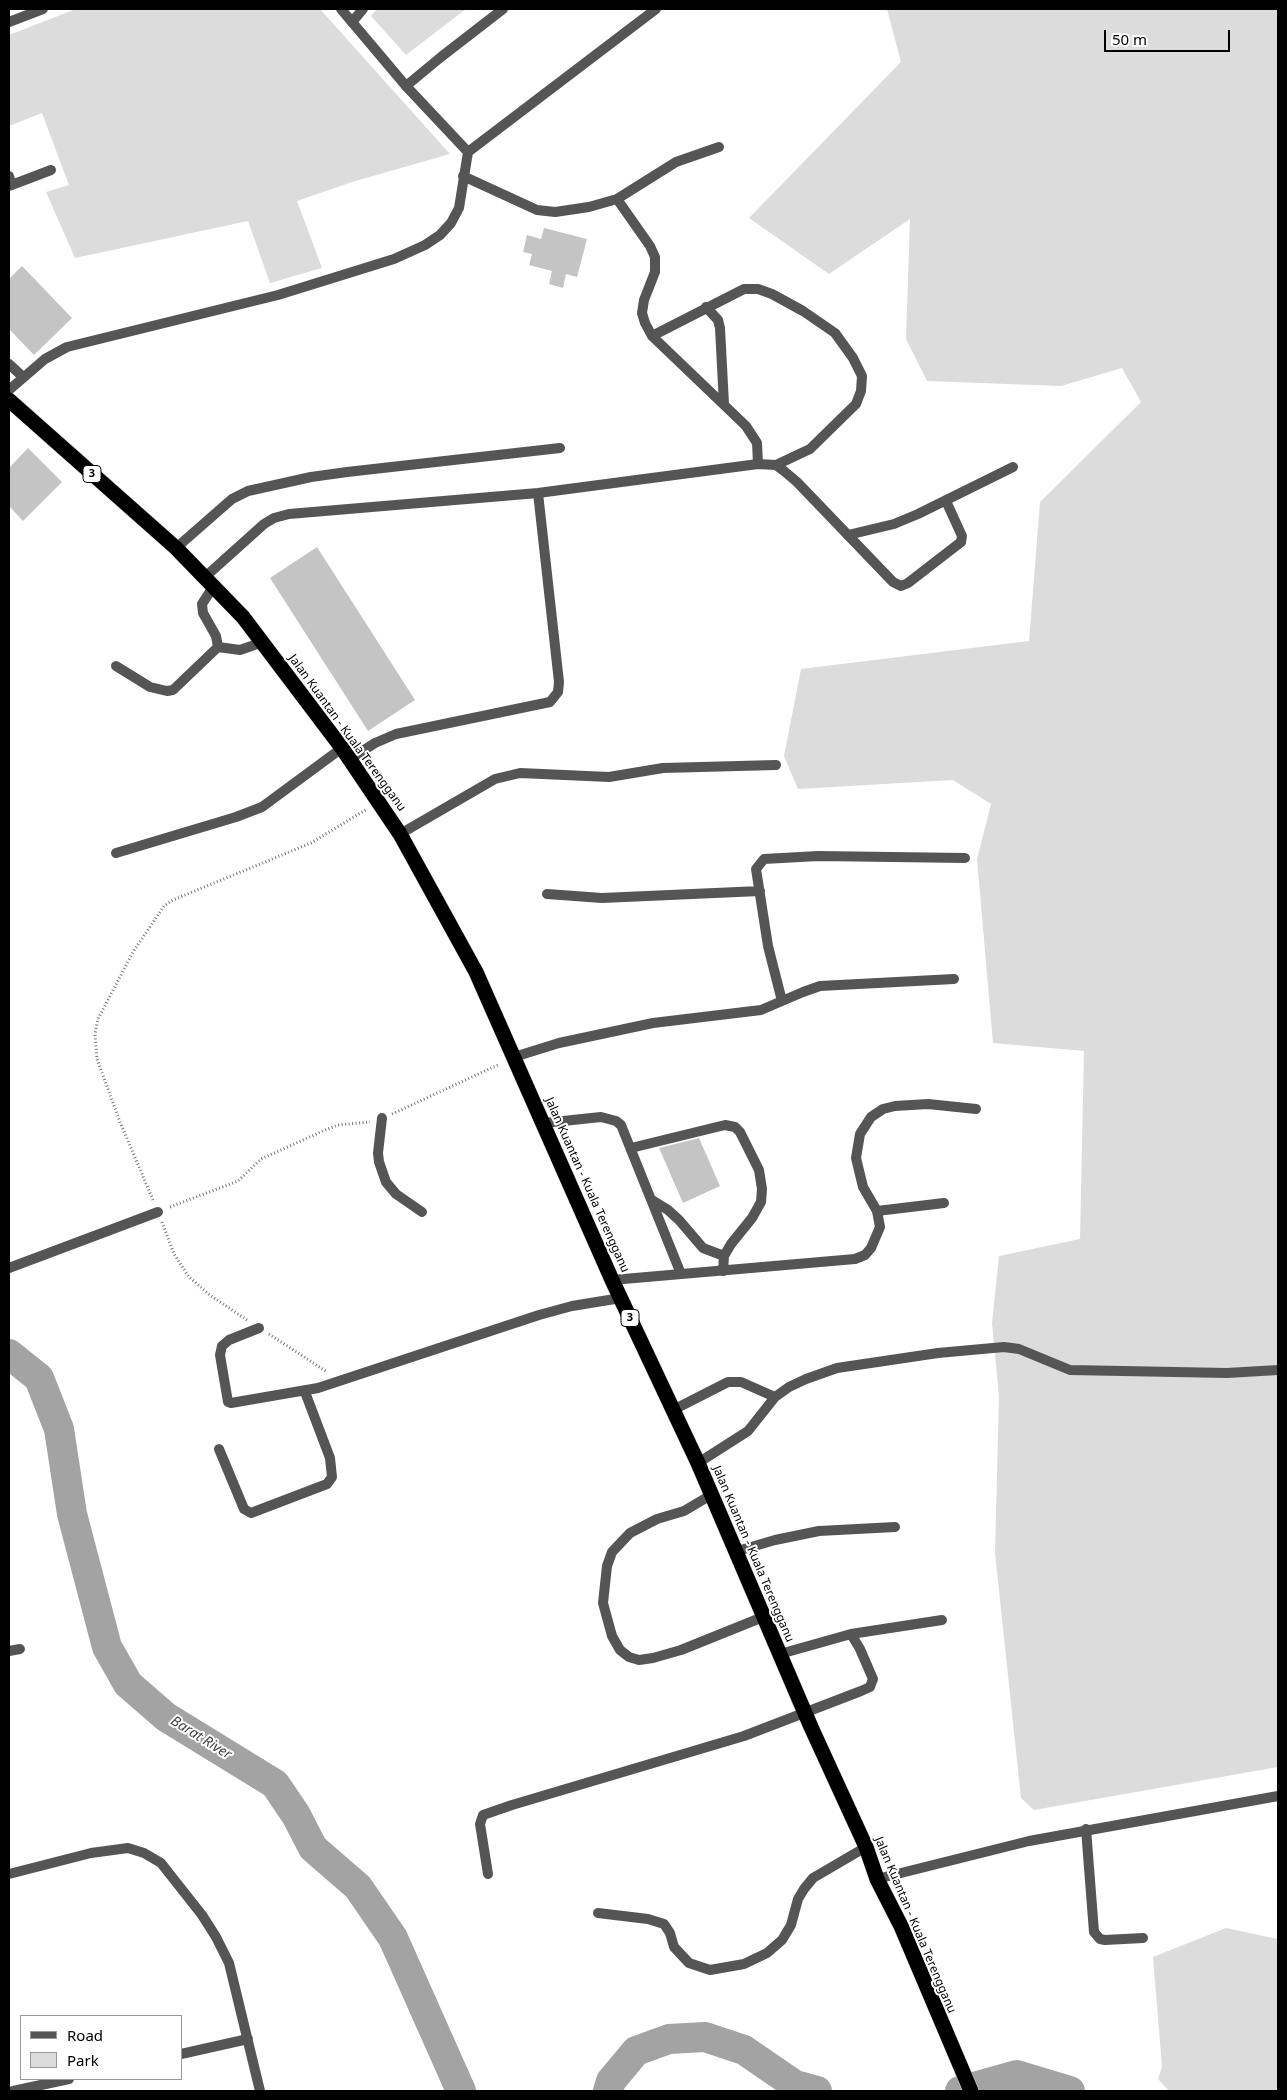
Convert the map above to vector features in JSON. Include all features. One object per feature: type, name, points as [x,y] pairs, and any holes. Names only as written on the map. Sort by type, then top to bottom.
[{"type":"highway","name":"Jalan Kuantan - Kuala Terengganu","points":[[9,400],[176,548],[243,617],[346,754],[400,834],[476,972],[612,1280],[698,1463],[734,1552],[866,1847],[877,1878],[901,1926],[972,2091]]},
{"type":"street","points":[[9,22],[43,9]]},
{"type":"street","points":[[340,9],[406,86],[468,152]]},
{"type":"street","points":[[352,22],[363,9]]},
{"type":"street","points":[[406,86],[441,56],[503,9]]},
{"type":"street","points":[[9,390],[45,359],[67,348],[278,296],[409,253],[440,235],[451,223],[459,208],[468,152],[656,9]]},
{"type":"street","points":[[463,176],[537,210],[555,212],[589,207],[617,199],[676,162],[719,147]]},
{"type":"street","points":[[10,182],[51,170]]},
{"type":"street","points":[[617,199],[650,246],[654,257],[655,272],[644,300],[642,313],[645,323],[652,336],[746,426],[757,443],[758,464]]},
{"type":"street","points":[[218,647],[216,636],[203,613],[202,604],[209,582],[264,524],[281,516],[538,493],[758,464],[776,465],[810,449],[856,404],[861,390],[862,376],[853,358],[835,333],[803,311],[772,294],[758,289],[744,289],[652,336]]},
{"type":"street","points":[[706,307],[718,320],[720,328],[724,404]]},
{"type":"street","points":[[9,364],[23,378]]},
{"type":"street","points":[[176,548],[232,499],[248,490],[329,475],[560,448]]},
{"type":"street","points":[[776,465],[797,482],[893,582],[901,586],[908,583],[961,542],[962,536],[946,501]]},
{"type":"street","points":[[848,535],[894,524],[946,501],[1013,467]]},
{"type":"street","points":[[116,853],[236,817],[262,807],[346,754],[396,734],[550,702],[558,692],[559,682],[538,493]]},
{"type":"street","points":[[218,647],[240,650],[263,642]]},
{"type":"street","points":[[116,666],[150,687],[167,691],[172,690],[218,647]]},
{"type":"street","points":[[400,834],[495,779],[520,773],[609,778],[663,768],[776,765]]},
{"type":"street","points":[[782,1001],[768,946],[756,869],[764,859],[818,856],[965,858]]},
{"type":"street","points":[[548,894],[602,898],[760,891]]},
{"type":"street","points":[[514,1058],[559,1042],[653,1023],[761,1010],[820,986],[954,979]]},
{"type":"street","points":[[612,1280],[860,1257],[871,1248],[877,1236],[880,1218],[863,1187],[856,1158],[860,1134],[871,1117],[883,1109],[895,1106],[928,1104],[976,1109]]},
{"type":"street","points":[[544,1123],[601,1117],[616,1121],[620,1125],[681,1274]]},
{"type":"street","points":[[382,1118],[378,1153],[386,1182],[396,1194],[422,1212]]},
{"type":"street","points":[[631,1148],[725,1126],[735,1127],[759,1170],[762,1189],[761,1202],[752,1218],[724,1256],[722,1270]]},
{"type":"street","points":[[652,1200],[679,1220],[703,1248],[724,1256]]},
{"type":"street","points":[[877,1211],[944,1203]]},
{"type":"street","points":[[9,1268],[158,1212]]},
{"type":"street","points":[[259,1328],[229,1340],[222,1346],[220,1356],[228,1402],[305,1392],[342,1382],[539,1315],[572,1306],[621,1298]]},
{"type":"street","points":[[698,1463],[748,1431],[775,1397],[789,1387],[837,1368],[938,1353],[996,1348],[1019,1349],[1070,1370],[1227,1373],[1278,1370]]},
{"type":"street","points":[[673,1410],[728,1382],[741,1382],[775,1397]]},
{"type":"street","points":[[219,1449],[244,1508],[252,1512],[327,1484],[332,1477],[330,1458],[305,1392]]},
{"type":"street","points":[[711,1495],[684,1511],[657,1519],[630,1533],[612,1552],[606,1566],[603,1603],[612,1636],[620,1650],[629,1658],[639,1660],[681,1650],[764,1617]]},
{"type":"street","points":[[734,1552],[775,1540],[819,1532],[895,1527]]},
{"type":"street","points":[[780,1654],[851,1634],[942,1620]]},
{"type":"street","points":[[488,1874],[480,1824],[483,1815],[690,1753],[806,1713],[870,1687],[873,1679],[851,1634]]},
{"type":"street","points":[[9,1651],[20,1648]]},
{"type":"street","points":[[877,1878],[1086,1829],[1278,1796]]},
{"type":"street","points":[[1086,1829],[1094,1932],[1100,1939],[1105,1940],[1143,1938]]},
{"type":"street","points":[[598,1914],[648,1919],[664,1924],[670,1933],[674,1948],[689,1963],[710,1970],[744,1964],[767,1953],[782,1940],[790,1925],[798,1899],[804,1888],[813,1878],[866,1847]]},
{"type":"street","points":[[9,1874],[91,1854],[128,1848],[144,1853],[160,1862],[176,1880],[216,1937],[229,1963],[260,2091]]},
{"type":"street","points":[[182,2054],[248,2039]]},
{"type":"street","points":[[13,2091],[64,2080]]},
{"type":"path","points":[[342,1382],[211,1296],[189,1277],[174,1254],[139,1162],[120,1122],[97,1059],[95,1034],[98,1019],[133,952],[164,906],[173,900],[311,843],[378,802]]},
{"type":"path","points":[[158,1212],[238,1181],[262,1159],[323,1131],[338,1126],[372,1122],[514,1058]]},
{"type":"green space","points":[[76,9],[320,9],[450,154],[352,182],[297,201],[322,268],[270,283],[248,221],[75,258],[46,192],[69,185],[42,113],[9,126],[9,35]]},
{"type":"green space","points":[[377,9],[466,9],[406,55],[371,16]]},
{"type":"green space","points":[[887,9],[1278,9],[1278,1767],[1034,1810],[1021,1798],[995,1553],[999,1397],[992,1323],[999,1256],[1080,1239],[1084,1051],[993,1043],[977,859],[991,804],[953,780],[798,789],[784,756],[801,669],[1029,641],[1040,502],[1141,402],[1122,368],[1061,386],[927,381],[906,339],[910,219],[829,274],[749,218],[901,62]]},
{"type":"green space","points":[[1226,1928],[1278,1939],[1278,2091],[1169,2091],[1158,2079],[1162,2067],[1153,1957]]},
{"type":"building","points":[[544,228],[587,239],[577,277],[566,274],[563,288],[549,284],[552,271],[529,265],[532,254],[523,252],[527,235],[541,239]]},
{"type":"building","points":[[22,266],[72,318],[34,355],[9,329],[9,279]]},
{"type":"building","points":[[28,448],[62,482],[23,521],[9,506],[9,468]]},
{"type":"building","points":[[317,547],[415,700],[368,731],[270,578]]},
{"type":"building","points":[[699,1138],[720,1186],[683,1203],[659,1148]]},
{"type":"waterway","name":"Barat River","points":[[9,1354],[39,1378],[59,1429],[72,1514],[107,1647],[128,1684],[166,1717],[275,1784],[296,1815],[313,1848],[358,1887],[393,1938],[461,2091]]},
{"type":"waterway","name":"Barat River","points":[[608,2091],[611,2081],[636,2051],[669,2039],[705,2037],[744,2050],[795,2085],[817,2091]]},
{"type":"waterway","name":"Barat River","points":[[960,2091],[1017,2075],[1070,2091]]}]
